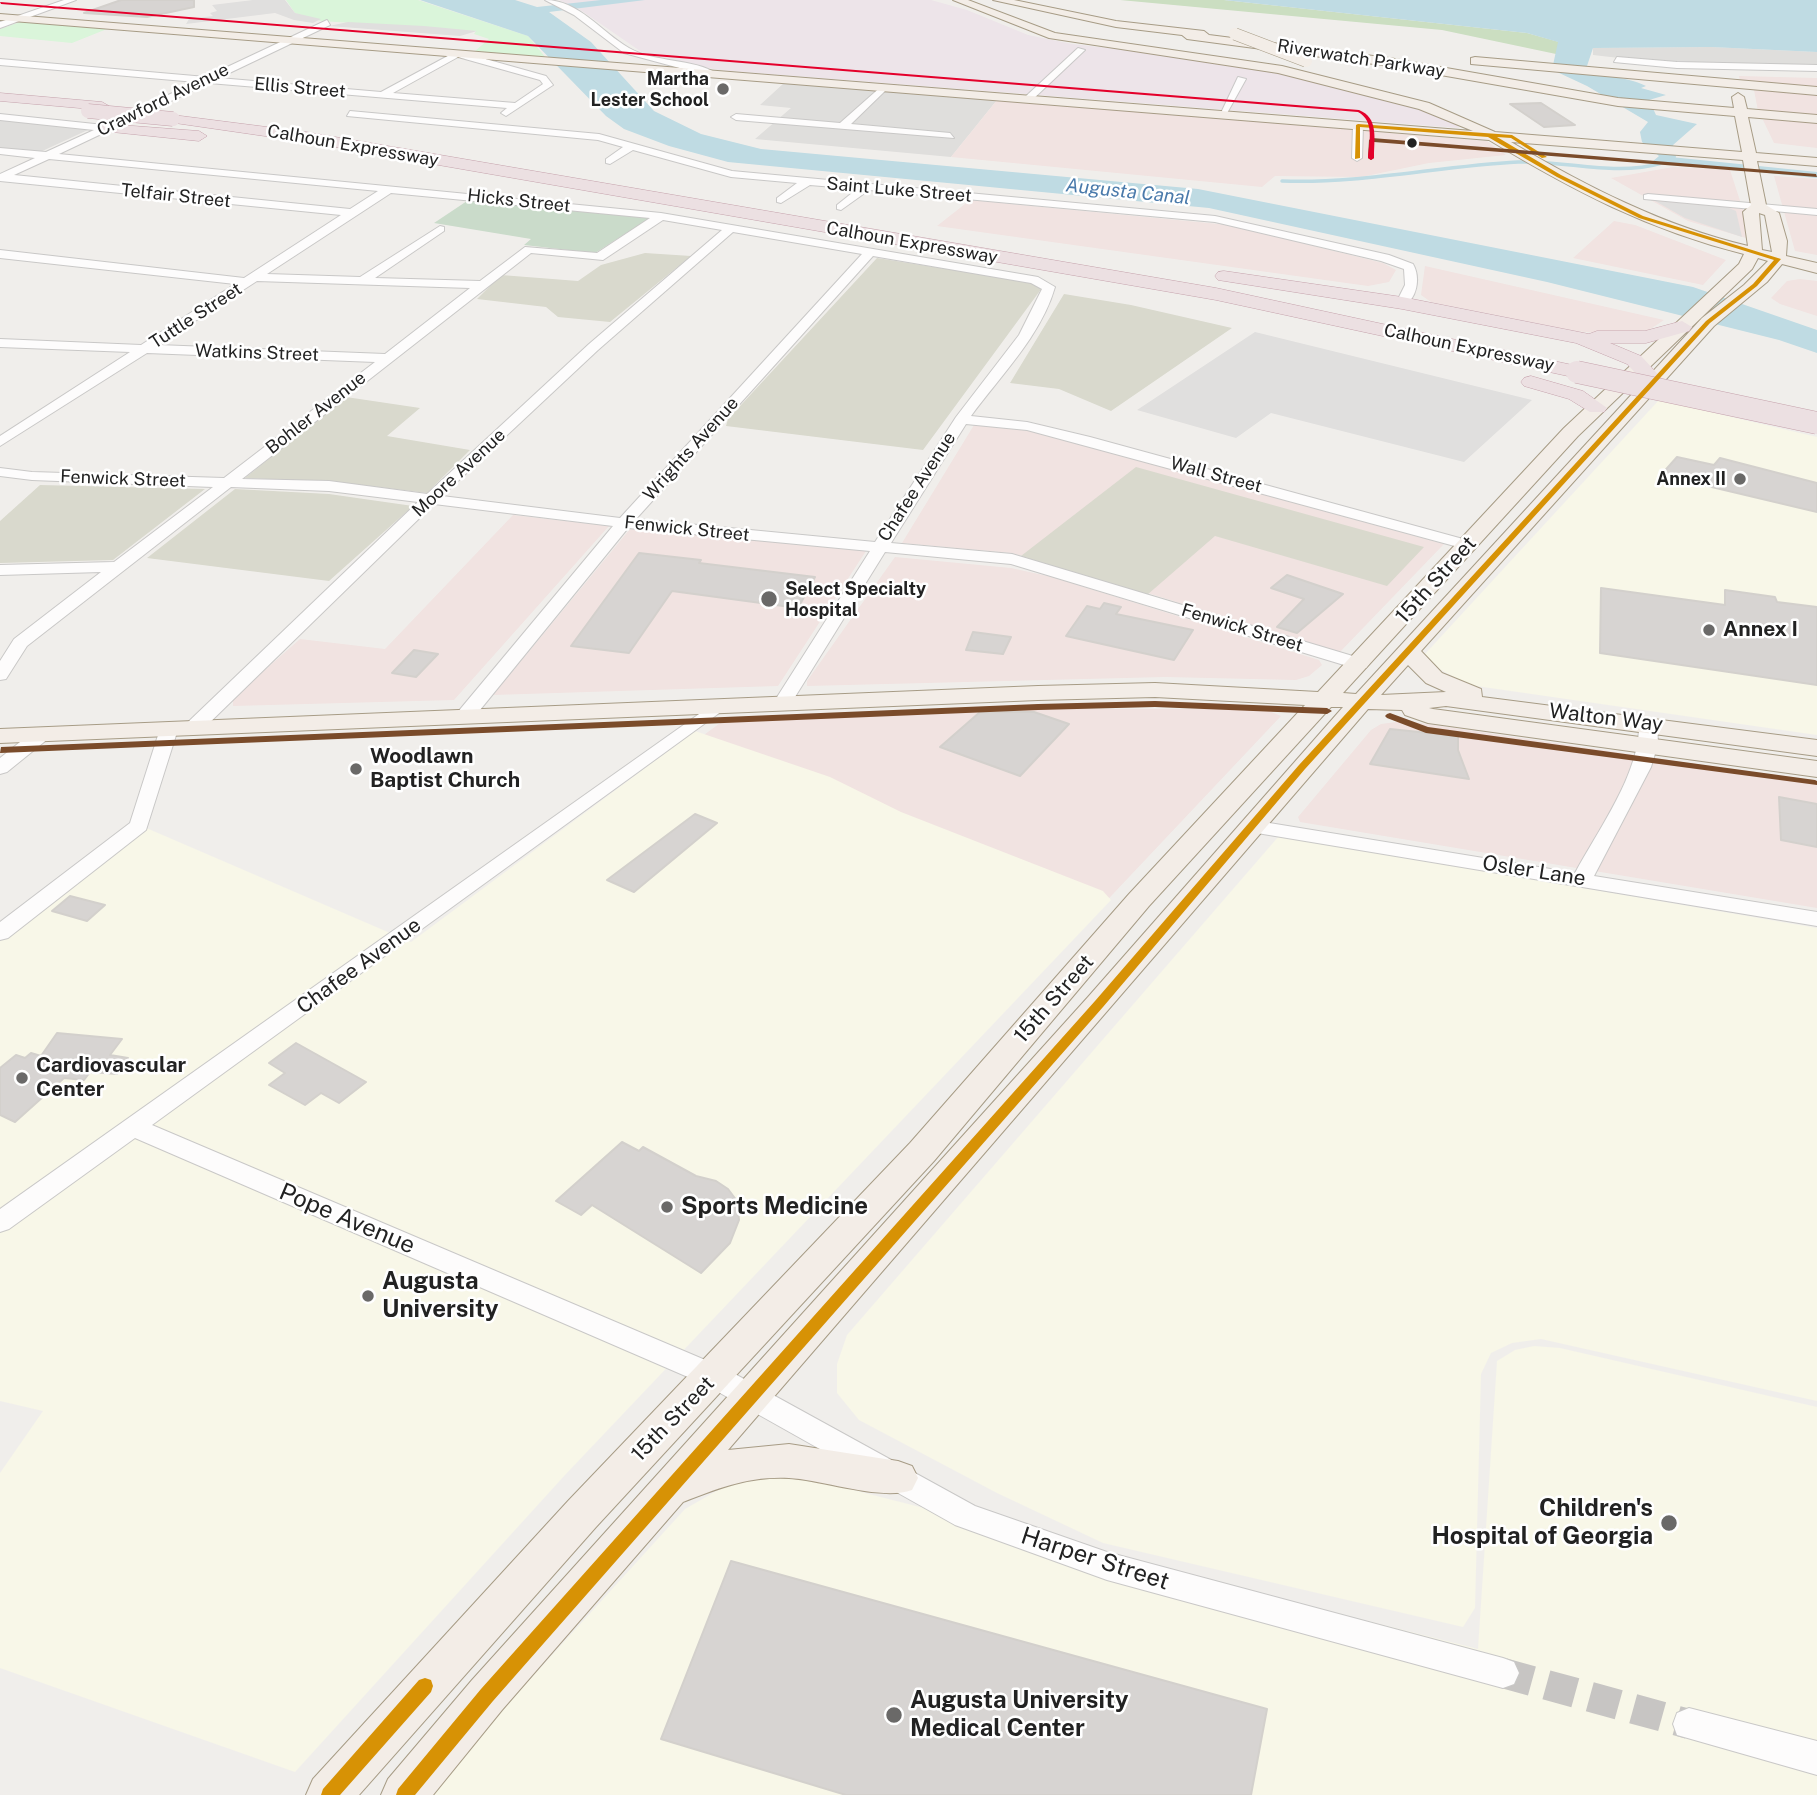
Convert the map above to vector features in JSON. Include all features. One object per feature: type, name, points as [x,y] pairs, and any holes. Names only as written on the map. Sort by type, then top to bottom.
[{"type":"highway","name":"Calhoun Expressway","points":[[0,97],[95,108]]},
{"type":"highway","points":[[166,99],[183,112]]},
{"type":"highway","name":"Calhoun Expressway","points":[[0,103],[183,112],[301,128],[603,181],[843,215],[1146,272],[1580,368],[1817,424]]},
{"type":"highway","name":"Calhoun Expressway","points":[[183,112],[664,209],[1216,294],[1580,368],[1817,412]]},
{"type":"highway","points":[[344,119],[398,135]]},
{"type":"highway","points":[[107,128],[334,150],[664,209]]},
{"type":"highway","points":[[423,141],[603,181]]},
{"type":"highway","points":[[843,215],[1402,303],[1543,330],[1608,347],[1648,375]]},
{"type":"highway","points":[[1078,271],[1239,308],[1545,386],[1576,395],[1597,408]]},
{"type":"highway","points":[[1543,330],[1630,338],[1662,334],[1693,322]]},
{"type":"highway","points":[[1545,386],[1581,390],[1619,387],[1648,375]]},
{"type":"main road","points":[[958,0],[1054,36],[1237,61],[1311,75],[1399,99],[1450,115],[1559,176],[1578,180]]},
{"type":"main road","name":"Riverwatch Parkway","points":[[981,0],[1095,24],[1289,47],[1557,93],[1689,110],[1817,119]]},
{"type":"main road","name":"Riverwatch Parkway","points":[[998,0],[1116,24],[1457,60],[1817,91]]},
{"type":"main road","points":[[1005,0],[1073,12],[1162,20],[1235,34],[1306,61],[1460,111],[1511,137],[1641,217],[1684,238],[1817,275]]},
{"type":"main road","points":[[0,17],[1756,155],[1817,162]]},
{"type":"main road","points":[[1735,84],[1745,131],[1756,155],[1759,207]]},
{"type":"main road","points":[[1689,110],[1721,117],[1745,131]]},
{"type":"main road","points":[[1756,155],[1791,150],[1817,152]]},
{"type":"main road","points":[[1752,256],[1756,238],[1750,212],[1759,207]]},
{"type":"main road","points":[[1759,207],[1772,214],[1779,240],[1776,262]]},
{"type":"main road","name":"15th Street","points":[[404,1795],[668,1490],[1099,1004],[1251,825],[1409,651],[1693,322],[1723,297],[1752,256]]},
{"type":"main road","points":[[1776,262],[1817,268]]},
{"type":"main road","name":"15th Street","points":[[1723,297],[1749,291],[1776,262]]},
{"type":"main road","name":"15th Street","points":[[329,1795],[582,1514],[922,1152],[1139,900],[1468,545],[1619,387]]},
{"type":"main road","points":[[1409,651],[1434,678],[1473,695],[1564,713]]},
{"type":"main road","name":"Walton Way","points":[[0,736],[1156,690],[1319,707],[1363,700],[1395,703],[1446,699],[1564,713],[1649,734],[1817,769]]},
{"type":"main road","name":"Walton Way","points":[[1395,703],[1428,716],[1817,748]]},
{"type":"main road","points":[[668,1490],[725,1467],[752,1462],[805,1462],[898,1478]]},
{"type":"street","points":[[0,25],[72,0]]},
{"type":"street","points":[[549,0],[571,10],[628,51],[713,74]]},
{"type":"street","points":[[560,4],[582,0]]},
{"type":"street","name":"Crawford Avenue","points":[[0,177],[327,23]]},
{"type":"street","points":[[1028,99],[1081,50]]},
{"type":"street","points":[[344,119],[381,95],[457,54],[543,78],[548,85],[484,128]]},
{"type":"street","points":[[1617,60],[1677,65],[1817,68]]},
{"type":"street","name":"Ellis Street","points":[[0,62],[516,106]]},
{"type":"street","points":[[1735,84],[1733,77],[1737,74],[1778,68]]},
{"type":"street","points":[[1223,113],[1241,79]]},
{"type":"street","points":[[843,126],[883,88]]},
{"type":"street","points":[[0,117],[107,128]]},
{"type":"street","points":[[736,117],[950,136]]},
{"type":"street","name":"Saint Luke Street","points":[[344,119],[599,137],[731,174],[1158,212],[1242,224],[1409,267],[1412,277],[1409,292],[1402,303]]},
{"type":"street","points":[[1357,158],[1358,125]]},
{"type":"street","points":[[610,161],[631,146]]},
{"type":"street","name":"Hicks Street","points":[[0,151],[391,188],[664,209],[733,226],[1034,280]]},
{"type":"street","points":[[718,186],[731,174]]},
{"type":"street","name":"Telfair Street","points":[[0,177],[352,213]]},
{"type":"street","points":[[781,200],[808,181]]},
{"type":"street","points":[[843,215],[866,187]]},
{"type":"street","name":"Tuttle Street","points":[[0,442],[391,188]]},
{"type":"street","points":[[1647,197],[1817,212]]},
{"type":"street","name":"Bohler Avenue","points":[[0,675],[20,643],[528,249],[599,257],[664,209]]},
{"type":"street","name":"Moore Avenue","points":[[0,933],[139,826],[181,729],[598,344],[733,226]]},
{"type":"street","points":[[362,281],[440,229]]},
{"type":"street","name":"Wrights Avenue","points":[[464,717],[624,523],[871,251]]},
{"type":"street","points":[[0,254],[251,280],[481,285]]},
{"type":"street","name":"Chafee Avenue","points":[[781,705],[829,634],[877,549],[962,419],[1024,335],[1048,296],[1049,286],[1034,280]]},
{"type":"street","name":"Watkins Street","points":[[0,343],[387,358]]},
{"type":"street","name":"Wall Street","points":[[962,419],[1027,426],[1085,440],[1468,545]]},
{"type":"street","name":"Fenwick Street","points":[[0,472],[33,476],[329,486],[624,523],[877,549],[1012,559],[1360,664]]},
{"type":"street","points":[[0,570],[120,567]]},
{"type":"street","name":"Chafee Avenue","points":[[0,1222],[135,1128],[716,708]]},
{"type":"street","points":[[0,768],[42,734]]},
{"type":"street","points":[[1582,879],[1641,767],[1649,734]]},
{"type":"street","name":"Osler Lane","points":[[1251,825],[1817,919]]},
{"type":"street","name":"Pope Avenue","points":[[135,1128],[714,1376]]},
{"type":"street","name":"Harper Street","points":[[714,1376],[966,1516],[1107,1566],[1503,1673]]},
{"type":"street","points":[[1689,1724],[1817,1758]]},
{"type":"shaded area","points":[[253,0],[285,0],[295,13],[321,19],[313,23],[275,13],[186,24],[189,19],[213,16],[210,13],[217,11],[212,5]]},
{"type":"shaded area","points":[[559,0],[931,0],[967,10],[1028,35],[1072,44],[1206,59],[1337,85],[1411,106],[1456,123],[1459,128],[718,70],[643,53],[579,9]]},
{"type":"shaded area","points":[[348,22],[477,31],[460,36],[329,26]]},
{"type":"shaded area","points":[[1711,47],[1817,52],[1817,67],[1672,64],[1593,55],[1593,48]]},
{"type":"shaded area","points":[[1739,76],[1817,78],[1817,87],[1740,82]]},
{"type":"shaded area","points":[[784,83],[997,100],[951,157],[755,139],[791,108],[760,105]]},
{"type":"shaded area","points":[[1754,90],[1817,93],[1817,117],[1758,111]]},
{"type":"shaded area","points":[[997,100],[1487,141],[1506,155],[1429,163],[1361,177],[1275,176],[1262,187],[951,157]]},
{"type":"shaded area","points":[[0,120],[90,129],[38,153],[0,149]]},
{"type":"shaded area","points":[[1763,120],[1817,123],[1817,148],[1774,143]]},
{"type":"shaded area","points":[[1673,167],[1730,170],[1743,210],[1746,238],[1688,221],[1611,178]]},
{"type":"shaded area","points":[[1774,176],[1817,179],[1817,255],[1795,251]]},
{"type":"shaded area","points":[[970,200],[1229,225],[1383,263],[1396,270],[1389,282],[1368,286],[937,226]]},
{"type":"shaded area","points":[[1655,201],[1727,207],[1736,211],[1742,237],[1685,218]]},
{"type":"shaded area","points":[[1614,221],[1635,225],[1726,260],[1703,285],[1573,258]]},
{"type":"shaded area","points":[[645,253],[691,256],[610,322],[558,317],[546,307],[477,299],[501,275],[578,281],[601,265]]},
{"type":"shaded area","points":[[877,258],[1028,282],[1042,288],[923,450],[726,426],[728,419]]},
{"type":"shaded area","points":[[1425,266],[1664,320],[1649,330],[1606,334],[1576,331],[1431,302],[1421,295]]},
{"type":"shaded area","points":[[1787,281],[1817,281],[1817,316],[1780,304],[1771,298]]},
{"type":"shaded area","points":[[1064,294],[1131,305],[1232,328],[1111,411],[1059,389],[1010,383]]},
{"type":"shaded area","points":[[1255,332],[1532,400],[1464,462],[1271,413],[1236,438],[1137,410]]},
{"type":"shaded area","points":[[346,397],[420,408],[387,436],[470,450],[427,493],[338,482],[245,478]]},
{"type":"shaded area","points":[[1659,400],[1817,437],[1817,735],[1469,685],[1432,665],[1425,654]]},
{"type":"shaded area","points":[[974,425],[1031,431],[1444,544],[1339,653],[1052,563],[1011,553],[902,543]]},
{"type":"shaded area","points":[[1136,467],[1424,547],[1387,586],[1215,536],[1147,595],[1021,556]]},
{"type":"shaded area","points":[[40,485],[205,489],[113,560],[0,563],[0,521]]},
{"type":"shaded area","points":[[235,489],[329,494],[413,506],[329,581],[147,558]]},
{"type":"shaded area","points":[[513,515],[609,526],[454,700],[233,706],[233,698],[300,639],[385,649]]},
{"type":"shaded area","points":[[630,529],[866,551],[778,686],[493,695]]},
{"type":"shaded area","points":[[895,557],[1011,568],[1052,577],[1319,660],[1322,665],[1309,676],[1296,680],[1165,677],[807,686],[807,681]]},
{"type":"shaded area","points":[[991,709],[1264,709],[1281,716],[694,1338],[178,1119],[723,721]]},
{"type":"shaded area","points":[[1414,722],[1817,782],[1817,908],[1300,822],[1298,817],[1371,730],[1381,724]]},
{"type":"shaded area","name":"Augusta University","points":[[695,731],[830,777],[901,812],[1103,891],[1111,900],[565,1475],[295,1772],[0,1668],[0,1473],[43,1411],[0,1401],[0,941],[144,827],[411,942]]},
{"type":"shaded area","points":[[1279,836],[1817,928],[1817,1401],[1541,1339],[1512,1343],[1491,1353],[1481,1374],[1475,1608],[1463,1627],[1103,1543],[997,1493],[859,1420],[837,1393],[837,1364],[847,1335]]},
{"type":"shaded area","points":[[1534,1346],[1560,1348],[1817,1407],[1817,1795],[433,1795],[482,1732],[685,1509],[741,1477],[806,1478],[1478,1649],[1497,1361],[1515,1350]]},
{"type":"green space","points":[[286,0],[418,0],[528,36],[546,58],[475,51],[489,39],[474,34],[476,31],[321,21],[295,13]]},
{"type":"green space","points":[[1120,0],[1224,0],[1527,33],[1559,42],[1556,54],[1442,30]]},
{"type":"green space","points":[[20,22],[107,29],[72,43],[0,36],[0,29]]},
{"type":"green space","points":[[470,199],[650,218],[595,253],[524,245],[531,239],[434,223]]},
{"type":"water","name":"Augusta Canal","points":[[420,0],[515,0],[537,7],[601,0],[645,0],[549,12],[591,42],[654,111],[701,134],[761,149],[1198,189],[1693,287],[1817,330],[1817,353],[1779,340],[1547,282],[1209,208],[728,162],[669,146],[624,129],[606,116],[528,36]]},
{"type":"water","points":[[1224,0],[1817,0],[1817,52],[1711,47],[1593,48],[1587,66],[1666,95],[1649,100],[1656,115],[1697,124],[1673,145],[1676,157],[1672,165],[1656,165],[1652,162],[1659,156],[1642,142],[1640,132],[1648,122],[1587,86],[1557,72],[1553,65],[1558,42],[1527,33]]},
{"type":"building","points":[[121,0],[194,0],[194,7],[147,17],[84,13]]},
{"type":"building","points":[[1541,103],[1575,125],[1544,127],[1510,104]]},
{"type":"building","name":"Annex II","points":[[1677,457],[1714,465],[1720,458],[1817,483],[1817,512],[1661,475]]},
{"type":"building","name":"Select Specialty Hospital","points":[[639,553],[815,577],[798,608],[672,591],[629,653],[571,646]]},
{"type":"building","points":[[1287,575],[1343,594],[1297,633],[1277,627],[1304,599],[1271,588]]},
{"type":"building","name":"Annex I","points":[[1601,588],[1725,605],[1725,590],[1775,597],[1777,602],[1817,607],[1817,685],[1600,653]]},
{"type":"building","points":[[1104,603],[1121,607],[1116,614],[1193,630],[1174,660],[1066,636],[1087,606],[1100,609]]},
{"type":"building","points":[[973,632],[1011,637],[1003,654],[966,650]]},
{"type":"building","points":[[414,650],[438,654],[416,677],[392,673]]},
{"type":"building","points":[[980,712],[1034,712],[1069,724],[1020,776],[940,747]]},
{"type":"building","points":[[1390,729],[1458,736],[1458,750],[1469,779],[1370,764]]},
{"type":"building","points":[[1779,797],[1817,804],[1817,847],[1781,840]]},
{"type":"building","points":[[695,814],[717,823],[634,892],[607,880]]},
{"type":"building","points":[[70,896],[105,905],[87,921],[52,911]]},
{"type":"building","name":"Cardiovascular Center","points":[[57,1033],[122,1039],[110,1055],[128,1058],[117,1074],[90,1072],[84,1080],[64,1078],[15,1122],[0,1115],[0,1068],[16,1055],[25,1058],[31,1053],[41,1056]]},
{"type":"building","points":[[296,1043],[366,1082],[339,1103],[321,1093],[305,1105],[269,1085],[285,1073],[269,1063]]},
{"type":"building","name":"Sports Medicine","points":[[622,1142],[639,1151],[643,1147],[696,1176],[716,1181],[728,1189],[737,1201],[739,1220],[730,1243],[701,1273],[592,1205],[581,1215],[556,1201]]},
{"type":"building","name":"Augusta University Medical Center","points":[[731,1561],[1267,1709],[1251,1795],[846,1795],[661,1739]]},
{"type":"waterway","points":[[1655,143],[1668,160],[1817,175]]},
{"type":"waterway","points":[[1282,181],[1342,180],[1518,162],[1608,168],[1644,167],[1662,163]]},
{"type":"tunnel","points":[[1503,1673],[1689,1724]]},
{"type":"transit line","points":[[1,3],[1359,111],[1365,114],[1371,124],[1371,158]]},
{"type":"transit line","points":[[1357,158],[1358,125],[1512,137],[1544,157]]},
{"type":"transit line","points":[[404,1795],[487,1695],[1099,1004],[1302,767],[1708,322],[1755,285],[1778,259],[1641,217],[1559,176],[1489,135]]},
{"type":"transit line","points":[[1371,158],[1372,140],[1816,176]]},
{"type":"transit line","points":[[1,750],[1038,707],[1155,704],[1327,711]]},
{"type":"transit line","points":[[1390,716],[1426,730],[1815,783]]},
{"type":"transit line","points":[[329,1795],[425,1686]]},
{"type":"place","name":"Martha Lester School","points":[[723,89]]},
{"type":"place","name":"Annex II","points":[[1740,479]]},
{"type":"place","name":"Select Specialty Hospital","points":[[769,599]]},
{"type":"place","name":"Annex I","points":[[1709,630]]},
{"type":"place","name":"Woodlawn Baptist Church","points":[[356,769]]},
{"type":"place","name":"Cardiovascular Center","points":[[22,1078]]},
{"type":"place","name":"Sports Medicine","points":[[667,1207]]},
{"type":"place","name":"Augusta University","points":[[368,1296]]},
{"type":"place","name":"Children's Hospital of Georgia","points":[[1669,1523]]},
{"type":"place","name":"Augusta University Medical Center","points":[[894,1715]]}]
